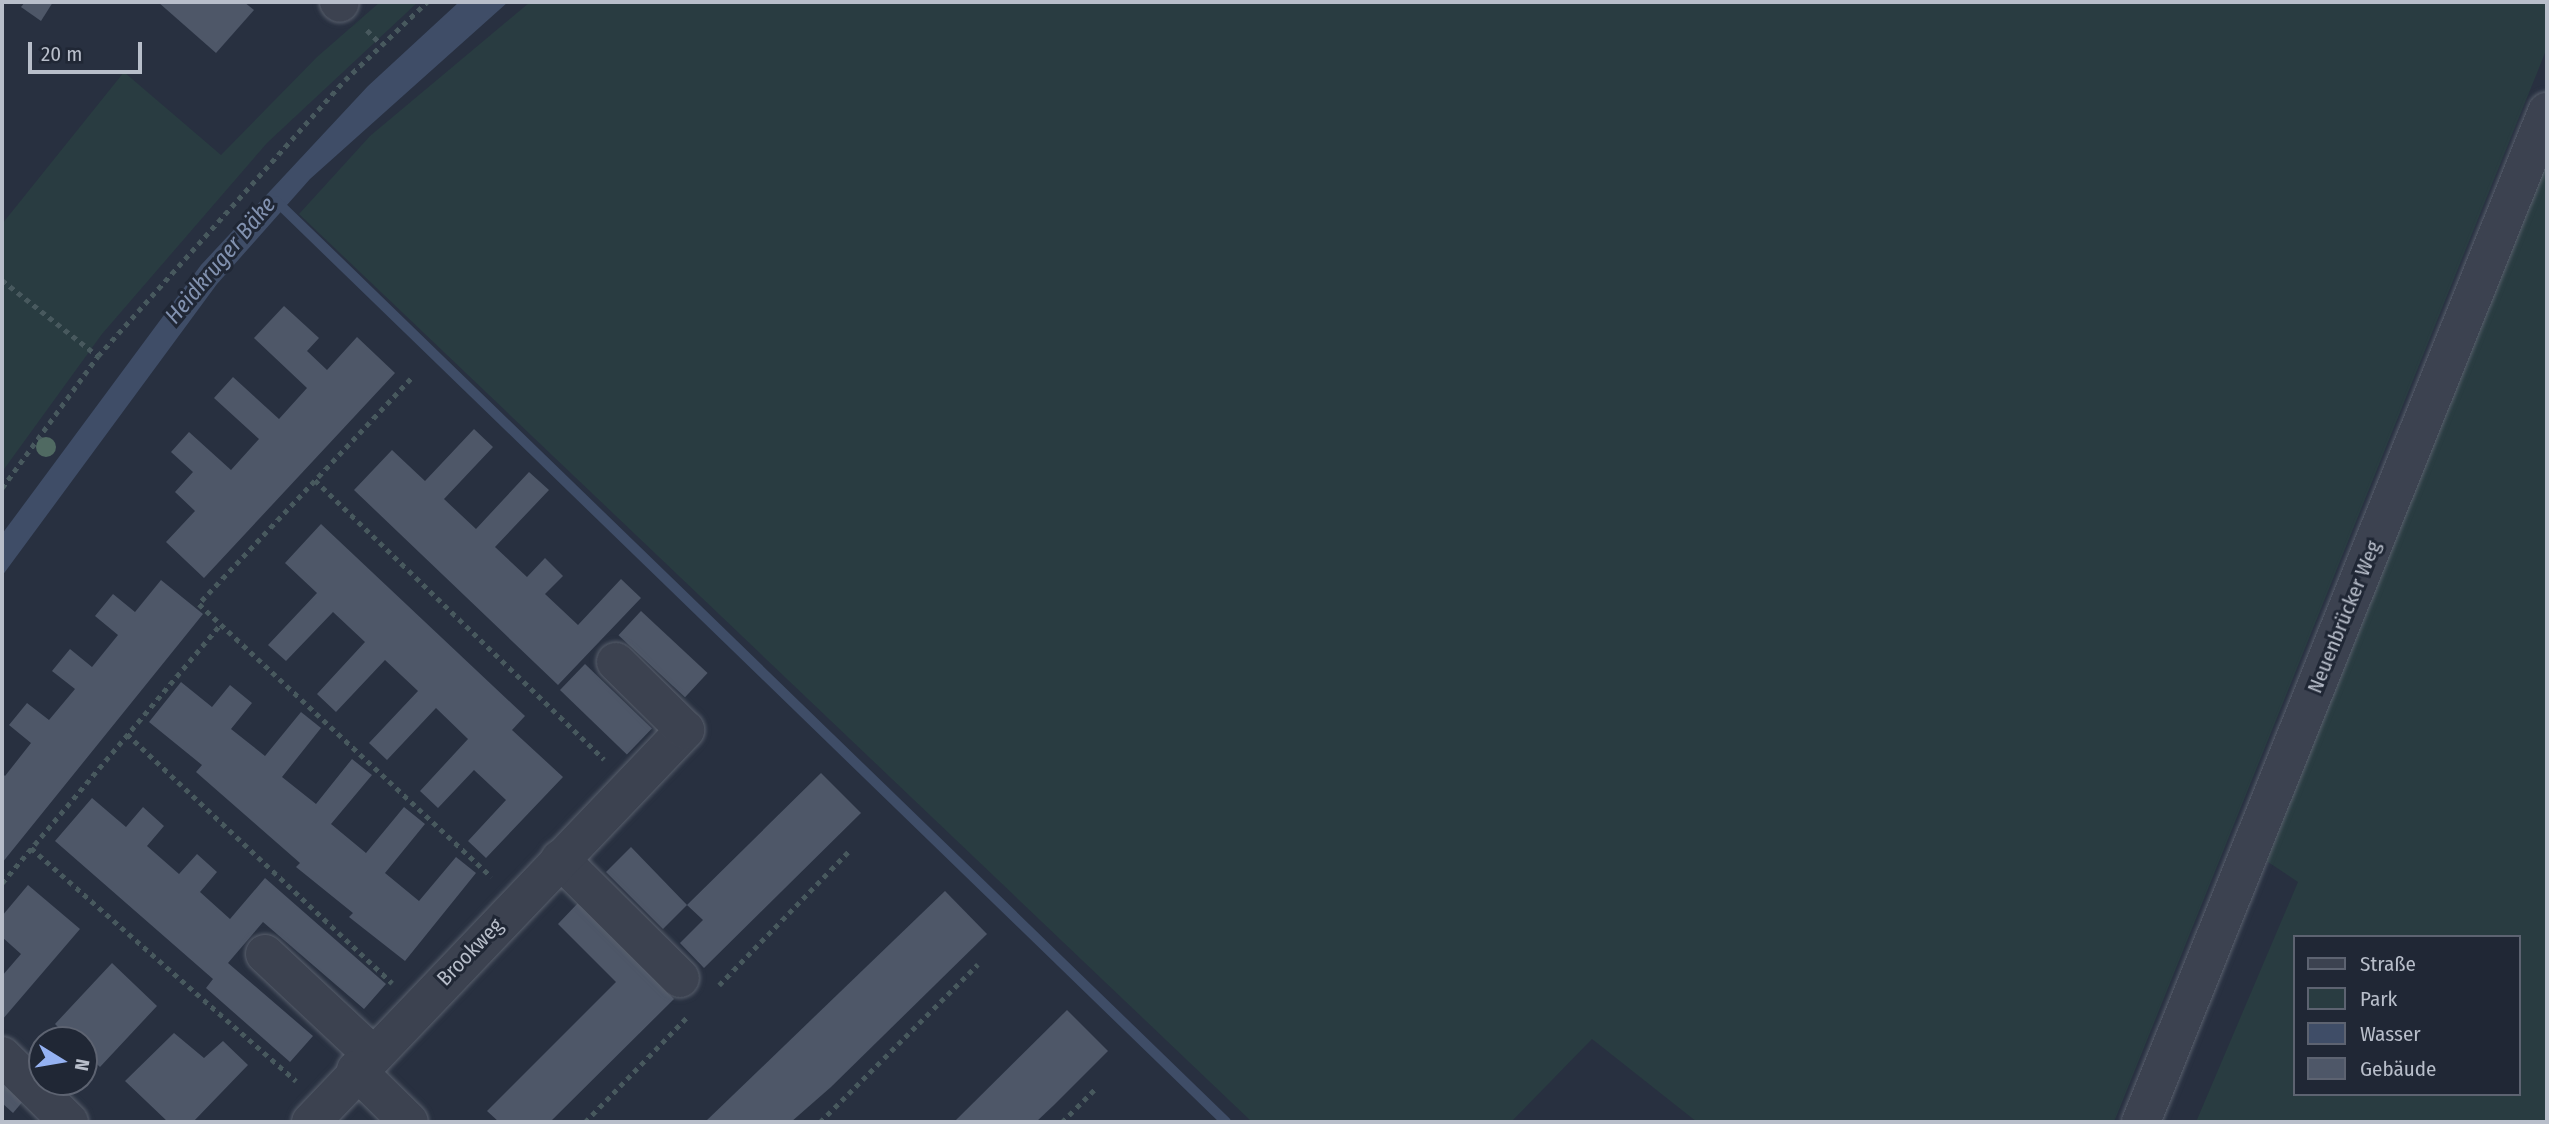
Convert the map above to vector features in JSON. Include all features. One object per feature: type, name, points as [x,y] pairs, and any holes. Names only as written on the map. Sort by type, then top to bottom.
[{"type":"street","name":"Neuenbrücker Weg","points":[[2141,1122],[2547,113]]},
{"type":"street","name":"Brookweg","points":[[318,1114],[364,1062],[685,730],[616,662]]},
{"type":"street","points":[[560,859],[680,978]]},
{"type":"street","points":[[265,954],[364,1062],[409,1122]]},
{"type":"street","points":[[2,1056],[69,1122]]},
{"type":"path","points":[[2,488],[98,356],[345,80],[427,2]]},
{"type":"path","points":[[2,280],[98,356]]},
{"type":"path","points":[[411,379],[199,604],[519,901]]},
{"type":"path","points":[[315,480],[632,785]]},
{"type":"path","points":[[2,883],[221,624]]},
{"type":"path","points":[[127,734],[418,1007]]},
{"type":"path","points":[[32,848],[318,1114]]},
{"type":"path","points":[[820,1122],[978,964]]},
{"type":"path","points":[[1062,1122],[1097,1087]]},
{"type":"green space","points":[[380,2],[418,2],[267,143],[102,334],[2,472],[2,224],[124,72],[221,155],[317,57]]},
{"type":"green space","points":[[530,2],[2547,2],[2547,48],[2114,1122],[1697,1122],[1592,1039],[1511,1122],[1252,1122],[299,214],[370,136]]},
{"type":"green space","points":[[2547,151],[2547,1122],[2196,1122],[2298,882],[2262,858]]},
{"type":"water","name":"Heidkruger Bäke","points":[[459,2],[508,2],[310,179],[217,284],[2,576],[2,534],[201,265],[368,86]]},
{"type":"building","points":[[25,2],[53,2],[41,21],[21,7]]},
{"type":"building","points":[[158,2],[244,2],[254,10],[216,53]]},
{"type":"building","points":[[284,306],[319,338],[307,351],[327,370],[357,337],[395,373],[204,578],[166,542],[195,511],[175,492],[193,472],[171,452],[189,432],[231,470],[259,439],[214,398],[233,377],[279,419],[307,388],[254,338]]},
{"type":"building","points":[[474,429],[493,447],[444,499],[476,529],[529,472],[549,490],[495,547],[527,577],[545,558],[563,576],[545,594],[578,625],[621,579],[641,598],[558,685],[354,490],[392,450],[425,481]]},
{"type":"building","points":[[321,524],[525,716],[512,730],[563,777],[486,858],[468,841],[506,800],[474,770],[438,808],[420,791],[468,739],[436,708],[387,760],[369,743],[418,691],[385,660],[336,712],[317,694],[365,642],[333,612],[286,661],[268,645],[317,593],[285,563]]},
{"type":"building","points":[[161,580],[203,614],[2,863],[2,773],[5,776],[31,743],[9,725],[27,703],[49,720],[75,689],[52,671],[70,649],[92,667],[118,635],[95,616],[113,594],[135,612]]},
{"type":"building","points":[[641,611],[708,673],[685,697],[618,635]]},
{"type":"building","points":[[585,664],[652,729],[627,754],[560,690]]},
{"type":"building","points":[[181,682],[212,707],[230,685],[252,703],[231,729],[265,756],[301,712],[321,728],[282,777],[316,804],[352,759],[372,775],[331,824],[366,853],[404,807],[425,824],[385,873],[419,901],[456,857],[476,873],[405,961],[349,917],[353,913],[296,867],[300,863],[196,772],[202,765],[149,722]]},
{"type":"building","points":[[821,773],[861,813],[704,968],[680,943],[703,920],[687,905]]},
{"type":"building","points":[[92,798],[126,827],[143,807],[164,826],[147,846],[179,874],[197,854],[217,872],[200,892],[230,919],[265,878],[386,984],[364,1009],[263,922],[228,963],[313,1036],[290,1062],[206,988],[213,979],[55,841]]},
{"type":"building","points":[[631,847],[687,905],[663,929],[606,872]]},
{"type":"building","points":[[28,885],[80,929],[2,1020],[2,976],[21,954],[2,937],[2,916]]},
{"type":"building","points":[[945,891],[987,934],[831,1087],[791,1122],[705,1122]]},
{"type":"building","points":[[578,903],[674,999],[550,1122],[499,1122],[487,1111],[616,982],[558,924]]},
{"type":"building","points":[[112,963],[157,1006],[100,1067],[98,1026],[55,1024]]},
{"type":"building","points":[[1067,1010],[1108,1051],[1054,1105],[1036,1122],[954,1122]]},
{"type":"building","points":[[174,1033],[204,1058],[223,1041],[248,1065],[193,1122],[168,1122],[125,1081]]},
{"type":"building","points":[[2,1080],[24,1100],[13,1113],[2,1103]]},
{"type":"waterway","name":"Heidkruger Bäke","points":[[276,201],[1226,1122]]}]
